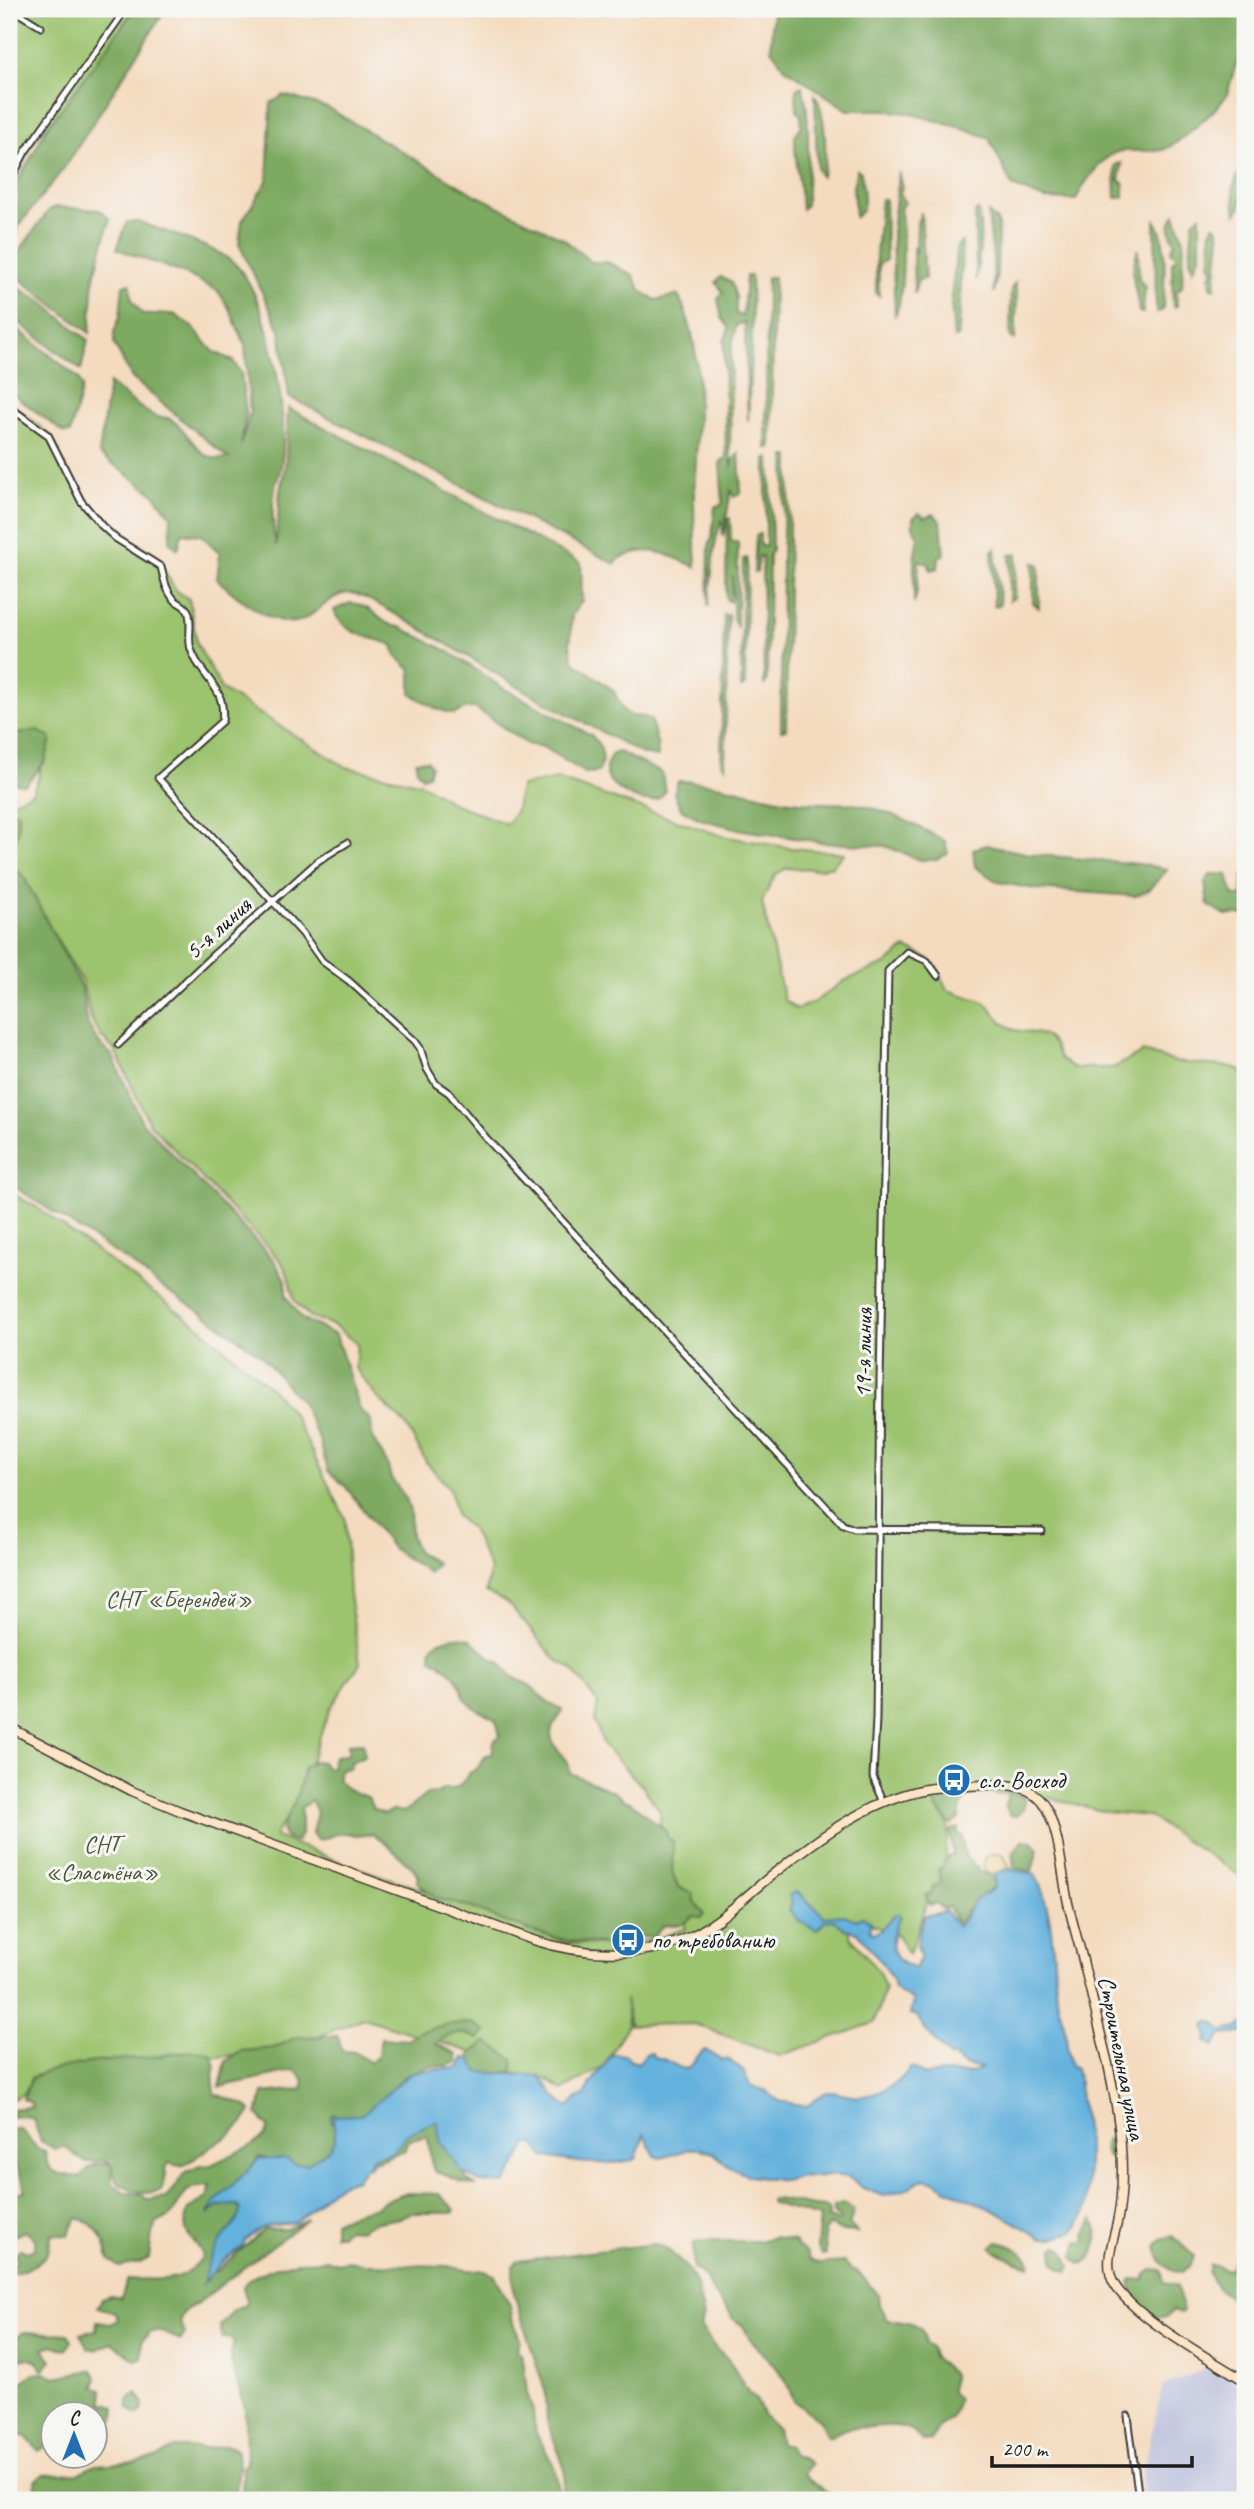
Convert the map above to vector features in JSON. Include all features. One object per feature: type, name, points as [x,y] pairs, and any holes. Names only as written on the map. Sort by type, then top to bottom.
[{"type":"street","points":[[12,9],[41,27]]},
{"type":"street","points":[[9,183],[25,152],[126,9]]},
{"type":"street","points":[[9,407],[48,435],[81,501],[115,538],[162,566],[167,590],[190,614],[189,645],[195,660],[217,689],[223,710],[222,721],[158,778],[302,933],[322,961],[349,981],[415,1041],[421,1048],[427,1069],[436,1084],[449,1093],[487,1139],[843,1525],[854,1528],[1042,1531]]},
{"type":"street","name":"5-я линия","points":[[118,1045],[318,861],[348,843]]},
{"type":"street","name":"19-я линия","points":[[884,1802],[873,1777],[888,971],[908,951],[927,961],[938,976]]},
{"type":"street","points":[[9,1727],[132,1791],[180,1811],[533,1940],[558,1948],[590,1953],[615,1953],[653,1947],[681,1940],[703,1930],[722,1918],[830,1832],[884,1802]]},
{"type":"street","name":"Строительная улица","points":[[884,1802],[929,1789],[1009,1785],[1035,1794],[1046,1807],[1110,2076],[1120,2141],[1120,2202],[1109,2263],[1113,2281],[1127,2299],[1164,2330],[1245,2381]]},
{"type":"street","points":[[1128,2416],[1139,2500]]},
{"type":"shaded area","points":[[1210,2367],[1245,2388],[1245,2500],[1144,2500],[1141,2479],[1163,2386]]},
{"type":"green space","points":[[9,9],[134,9],[78,89],[31,145],[9,193]]},
{"type":"green space","points":[[135,9],[166,9],[67,164],[18,227],[9,249],[9,197],[46,130]]},
{"type":"green space","points":[[773,9],[1245,9],[1245,58],[1237,63],[1223,100],[1177,142],[1162,150],[1118,152],[1093,172],[1076,200],[1044,199],[1012,186],[989,138],[908,113],[848,110],[785,68],[771,49]]},
{"type":"green space","points":[[802,86],[807,111],[808,144],[806,205],[802,209],[795,136],[802,125],[797,110],[796,89]]},
{"type":"green space","points":[[284,95],[328,108],[474,194],[564,239],[591,262],[607,262],[633,275],[642,292],[656,300],[678,295],[688,319],[697,369],[698,420],[694,497],[696,567],[663,554],[646,551],[617,560],[615,564],[289,397],[280,330],[239,244],[242,221],[267,181],[271,103]]},
{"type":"green space","points":[[815,95],[825,136],[825,160],[821,177],[817,169]]},
{"type":"green space","points":[[1122,163],[1119,180],[1124,184],[1124,197],[1116,198],[1115,165]]},
{"type":"green space","points":[[857,170],[861,172],[864,203],[855,217],[853,186]]},
{"type":"green space","points":[[899,172],[902,186],[900,195],[905,203],[900,208],[902,279],[895,315],[892,233]]},
{"type":"green space","points":[[1241,173],[1242,201],[1236,215],[1233,189],[1238,174]]},
{"type":"green space","points":[[881,199],[885,199],[886,260],[879,264],[879,296],[876,293],[876,255]]},
{"type":"green space","points":[[56,207],[100,210],[110,219],[94,278],[90,333],[11,272],[18,253],[49,210]]},
{"type":"green space","points":[[978,210],[980,236],[976,280],[975,212]]},
{"type":"green space","points":[[921,212],[925,279],[918,280],[914,294],[913,247],[916,253],[917,223]]},
{"type":"green space","points":[[988,213],[998,222],[994,293],[993,258]]},
{"type":"green space","points":[[1175,214],[1184,241],[1182,287],[1177,291],[1177,306],[1173,307],[1172,262],[1177,257],[1171,251],[1175,242],[1170,228]]},
{"type":"green space","points":[[1200,216],[1200,256],[1193,270],[1190,258],[1193,221]]},
{"type":"green space","points":[[1155,220],[1163,240],[1165,264],[1163,310],[1156,313]]},
{"type":"green space","points":[[127,222],[139,222],[218,252],[236,265],[248,282],[267,330],[282,415],[282,461],[273,502],[276,546],[280,491],[286,462],[288,408],[581,563],[582,601],[572,615],[570,644],[573,661],[613,690],[624,711],[632,716],[651,720],[658,757],[642,754],[557,709],[361,596],[347,593],[340,595],[299,621],[278,620],[255,609],[217,579],[220,553],[201,535],[182,533],[178,549],[170,542],[171,516],[153,493],[99,454],[109,383],[146,411],[176,423],[208,456],[228,458],[132,378],[114,344],[123,285],[130,283],[132,300],[143,315],[174,314],[193,328],[213,351],[233,361],[241,373],[246,413],[241,445],[250,413],[245,345],[229,308],[218,291],[188,275],[117,249]]},
{"type":"green space","points":[[1213,225],[1217,227],[1220,236],[1215,288],[1211,287],[1210,277],[1213,269],[1210,264]]},
{"type":"green space","points":[[962,242],[959,336],[954,338],[951,300],[957,246]]},
{"type":"green space","points":[[1138,249],[1139,279],[1145,287],[1143,313],[1139,312],[1134,281]]},
{"type":"green space","points":[[746,276],[751,276],[752,330],[748,421],[745,323],[736,325],[731,351],[730,452],[732,467],[734,458],[739,454],[741,492],[734,497],[731,491],[723,537],[722,519],[718,530],[708,607],[709,545],[715,507],[723,504],[720,463],[726,457],[724,341],[729,328],[722,318],[718,299],[723,292],[716,282],[721,277],[731,282],[736,297],[736,314],[743,316]]},
{"type":"green space","points":[[767,277],[774,277],[771,448],[766,448]]},
{"type":"green space","points":[[9,283],[40,300],[88,340],[81,370],[9,315]]},
{"type":"green space","points":[[1015,283],[1015,340],[1010,336],[1011,289]]},
{"type":"green space","points":[[9,322],[78,378],[82,387],[70,433],[64,433],[9,391]]},
{"type":"green space","points":[[9,401],[51,436],[72,482],[113,528],[155,555],[176,591],[189,599],[197,644],[222,690],[346,767],[422,784],[455,804],[507,824],[515,812],[521,786],[557,779],[722,836],[791,848],[844,853],[832,866],[820,869],[787,868],[775,875],[762,902],[784,1000],[797,1009],[814,1002],[844,981],[888,963],[905,948],[932,962],[947,990],[985,1002],[1003,1023],[1015,1030],[1044,1035],[1054,1044],[1060,1059],[1075,1068],[1113,1068],[1143,1052],[1176,1062],[1233,1067],[1245,1073],[1245,1879],[1148,1816],[1106,1812],[1051,1798],[1005,1793],[930,1798],[948,1825],[945,1864],[948,1882],[927,1902],[909,1954],[896,1934],[868,1923],[849,1920],[850,1936],[879,1972],[885,1988],[874,2023],[779,2056],[695,2024],[630,2025],[625,1999],[628,2024],[604,2066],[563,2090],[546,2079],[501,2071],[468,2051],[363,2018],[293,2047],[180,2062],[107,2067],[9,2101],[9,1192],[35,1206],[197,1325],[272,1389],[293,1414],[345,1518],[349,1594],[360,1663],[330,1709],[293,1809],[274,1836],[346,1864],[520,1922],[565,1943],[615,1946],[656,1939],[686,1928],[671,1883],[660,1833],[660,1811],[643,1787],[604,1746],[595,1722],[598,1703],[572,1669],[555,1659],[507,1602],[486,1592],[490,1569],[471,1529],[456,1516],[450,1489],[426,1462],[406,1425],[376,1396],[355,1368],[357,1344],[333,1325],[308,1316],[294,1300],[288,1275],[281,1261],[149,1123],[115,1050],[102,1038],[91,1019],[82,982],[57,939],[36,938],[9,908],[9,803],[32,793],[43,759],[9,740]]},
{"type":"green space","points":[[786,456],[790,456],[786,729],[781,730],[782,559]]},
{"type":"green space","points":[[766,458],[770,458],[772,551],[769,555],[767,679],[764,686],[762,556],[759,556],[757,572],[754,572],[756,536],[760,534],[760,546],[766,546]]},
{"type":"green space","points":[[919,513],[925,517],[934,514],[941,522],[944,555],[939,556],[938,568],[930,570],[929,564],[919,560],[914,604],[914,560],[918,537],[913,518]]},
{"type":"green space","points":[[727,518],[730,518],[731,541],[738,542],[737,627],[733,620],[733,575],[730,602],[726,599]]},
{"type":"green space","points":[[995,548],[1000,605],[994,606],[992,551]]},
{"type":"green space","points":[[1017,554],[1014,598],[1009,601],[1010,555]]},
{"type":"green space","points":[[747,558],[745,686],[741,688],[743,559]]},
{"type":"green space","points":[[1033,563],[1039,564],[1039,608],[1033,603]]},
{"type":"green space","points":[[350,603],[365,607],[393,626],[448,651],[506,690],[591,735],[602,752],[598,772],[585,773],[543,747],[527,744],[475,708],[467,708],[454,714],[437,709],[411,694],[411,670],[396,656],[393,645],[359,634],[338,618],[334,610]]},
{"type":"green space","points":[[724,615],[728,615],[725,767],[721,762]]},
{"type":"green space","points":[[9,731],[14,734],[39,731],[51,739],[45,762],[25,785],[9,782]]},
{"type":"green space","points":[[619,752],[662,773],[665,791],[661,797],[651,801],[637,799],[611,782],[607,776],[607,766],[612,754]]},
{"type":"green space","points":[[427,760],[431,766],[428,775],[422,777],[417,770],[416,761]]},
{"type":"green space","points":[[678,781],[720,786],[790,801],[871,807],[945,841],[948,853],[936,860],[920,860],[885,846],[827,843],[743,830],[700,819],[681,809],[674,794]]},
{"type":"green space","points":[[9,810],[18,813],[18,829],[9,863]]},
{"type":"green space","points":[[987,845],[1029,854],[1168,869],[1148,891],[1136,896],[1035,889],[998,882],[975,867],[973,849]]},
{"type":"green space","points":[[9,863],[24,877],[81,987],[88,1025],[99,1043],[112,1055],[142,1122],[273,1259],[286,1281],[286,1296],[302,1319],[336,1335],[360,1410],[371,1421],[372,1438],[387,1463],[391,1478],[406,1498],[410,1511],[411,1536],[418,1553],[437,1563],[429,1573],[393,1549],[345,1486],[328,1471],[320,1442],[302,1403],[261,1355],[132,1264],[9,1183]]},
{"type":"green space","points":[[1211,874],[1228,875],[1233,895],[1242,897],[1245,876],[1245,915],[1226,915],[1208,905],[1205,882]]},
{"type":"green space","points":[[453,1637],[469,1638],[491,1658],[500,1662],[511,1676],[531,1686],[549,1704],[562,1709],[551,1734],[554,1745],[567,1763],[570,1773],[614,1792],[666,1831],[667,1837],[673,1842],[672,1866],[675,1880],[678,1886],[693,1893],[694,1900],[704,1914],[701,1917],[693,1916],[683,1924],[663,1926],[653,1937],[641,1937],[627,1928],[613,1930],[613,1942],[609,1944],[568,1941],[526,1930],[472,1908],[435,1898],[417,1882],[419,1876],[412,1867],[373,1833],[341,1833],[317,1840],[312,1833],[317,1812],[311,1801],[301,1808],[301,1834],[297,1841],[284,1836],[283,1826],[299,1790],[303,1769],[314,1761],[322,1762],[325,1767],[331,1768],[334,1756],[348,1755],[348,1744],[363,1743],[364,1756],[351,1762],[350,1768],[340,1769],[338,1780],[346,1788],[368,1797],[373,1809],[385,1814],[393,1810],[404,1812],[427,1794],[453,1789],[477,1769],[486,1755],[492,1754],[494,1741],[500,1736],[496,1720],[470,1704],[452,1674],[432,1659],[433,1646]]},
{"type":"green space","points":[[1009,1792],[1024,1797],[1024,1808],[1017,1816],[1010,1815],[1005,1805]]},
{"type":"green space","points":[[963,1795],[964,1803],[959,1819],[951,1825],[936,1805],[936,1799]]},
{"type":"green space","points":[[958,1828],[967,1857],[977,1867],[977,1871],[991,1877],[995,1885],[967,1910],[957,1923],[949,1907],[942,1909],[937,1903],[930,1905],[925,1895],[931,1894],[933,1887],[941,1882],[938,1869],[942,1868],[946,1858],[953,1854],[950,1830]]},
{"type":"green space","points":[[1022,1841],[1032,1841],[1038,1849],[1032,1871],[1014,1868],[1013,1853]]},
{"type":"green space","points":[[472,2023],[486,2031],[478,2039],[467,2034],[456,2034],[436,2044],[457,2054],[457,2062],[412,2072],[379,2103],[351,2120],[333,2114],[330,2117],[336,2134],[333,2146],[309,2166],[259,2157],[244,2178],[217,2202],[208,2213],[229,2202],[238,2202],[243,2211],[207,2274],[218,2270],[265,2229],[287,2229],[307,2219],[185,2311],[180,2323],[185,2333],[181,2340],[161,2332],[150,2332],[142,2340],[142,2358],[135,2360],[112,2343],[96,2350],[88,2348],[80,2334],[96,2330],[97,2322],[111,2324],[118,2320],[115,2312],[97,2307],[102,2299],[111,2296],[121,2298],[128,2279],[170,2278],[188,2272],[196,2265],[203,2256],[187,2232],[186,2219],[188,2209],[207,2198],[211,2185],[189,2190],[173,2213],[156,2223],[149,2258],[140,2263],[119,2267],[109,2260],[100,2234],[91,2224],[77,2218],[69,2236],[52,2234],[48,2251],[41,2260],[9,2274],[9,2268],[16,2263],[15,2254],[20,2249],[27,2252],[35,2249],[35,2239],[25,2231],[9,2238],[9,2184],[15,2193],[25,2191],[9,2153],[9,2128],[20,2129],[38,2149],[45,2151],[48,2165],[61,2174],[80,2177],[93,2166],[110,2164],[104,2160],[85,2161],[64,2146],[55,2149],[41,2141],[33,2119],[25,2116],[10,2117],[9,2112],[12,2109],[32,2107],[31,2103],[23,2099],[31,2078],[60,2068],[90,2063],[188,2051],[211,2054],[216,2066],[213,2074],[215,2094],[245,2105],[251,2110],[243,2122],[228,2136],[184,2165],[169,2163],[165,2168],[166,2175],[161,2191],[144,2192],[125,2187],[117,2181],[111,2164],[112,2183],[124,2193],[141,2194],[146,2199],[166,2198],[186,2172],[211,2165],[251,2146],[265,2136],[269,2127],[257,2115],[263,2093],[302,2089],[304,2080],[295,2070],[220,2087],[226,2061],[242,2051],[274,2048],[297,2037],[338,2036],[342,2051],[355,2052],[370,2063],[378,2056],[381,2038],[407,2040],[421,2031],[449,2024]]},
{"type":"green space","points":[[486,2041],[513,2060],[513,2071],[486,2076],[474,2069],[470,2055]]},
{"type":"green space","points":[[438,2117],[465,2163],[466,2179],[474,2185],[435,2172],[427,2136],[407,2141],[405,2150],[374,2162],[369,2168],[368,2161],[399,2136],[416,2126],[434,2122]]},
{"type":"green space","points":[[1111,2138],[1116,2144],[1115,2156],[1112,2158],[1106,2157],[1104,2148],[1106,2140]]},
{"type":"green space","points":[[407,2193],[439,2194],[455,2210],[453,2213],[410,2213],[400,2218],[372,2223],[360,2230],[348,2229],[341,2235],[334,2235],[334,2222]]},
{"type":"green space","points":[[771,2200],[826,2207],[828,2218],[840,2221],[833,2213],[834,2206],[844,2204],[854,2210],[849,2224],[857,2232],[841,2231],[829,2225],[824,2232],[826,2254],[822,2255],[817,2247],[820,2217],[772,2204]]},
{"type":"green space","points":[[1093,2219],[1097,2232],[1094,2252],[1080,2264],[1074,2257],[1078,2241],[1086,2241],[1085,2235]]},
{"type":"green space","points":[[1172,2236],[1194,2256],[1191,2265],[1182,2272],[1164,2264],[1156,2247],[1161,2239]]},
{"type":"green space","points":[[774,2237],[794,2241],[807,2253],[809,2259],[818,2264],[844,2262],[852,2270],[856,2270],[878,2294],[879,2305],[887,2320],[913,2324],[922,2331],[925,2344],[931,2348],[933,2356],[952,2374],[951,2392],[958,2400],[951,2418],[940,2426],[931,2440],[922,2441],[911,2431],[893,2426],[850,2428],[830,2437],[826,2435],[820,2421],[794,2401],[785,2379],[753,2343],[743,2326],[732,2318],[705,2277],[694,2268],[693,2245],[699,2241],[759,2241]]},
{"type":"green space","points":[[996,2242],[1012,2246],[1021,2252],[1028,2259],[1030,2266],[991,2247]]},
{"type":"green space","points":[[654,2244],[666,2248],[688,2269],[697,2287],[704,2317],[700,2327],[718,2351],[727,2357],[748,2392],[756,2399],[764,2416],[777,2429],[780,2444],[789,2446],[790,2453],[811,2464],[804,2473],[808,2479],[840,2500],[570,2500],[563,2488],[565,2469],[547,2421],[546,2394],[514,2294],[513,2266],[517,2261]]},
{"type":"green space","points":[[1057,2246],[1069,2260],[1071,2266],[1068,2271],[1061,2269],[1053,2261],[1054,2248]]},
{"type":"green space","points":[[326,2259],[337,2263],[348,2261],[364,2264],[447,2266],[480,2270],[495,2275],[510,2305],[513,2323],[520,2339],[517,2351],[521,2354],[524,2365],[535,2431],[554,2466],[561,2500],[243,2500],[242,2467],[246,2464],[245,2408],[232,2365],[234,2343],[229,2338],[222,2338],[220,2325],[236,2308],[244,2306],[247,2300],[243,2287],[252,2278],[286,2264]]},
{"type":"green space","points":[[1233,2260],[1245,2260],[1238,2279],[1240,2288],[1245,2289],[1245,2315],[1238,2303],[1218,2289],[1208,2273],[1210,2265],[1230,2269]]},
{"type":"green space","points":[[1152,2269],[1161,2270],[1164,2282],[1177,2285],[1183,2311],[1180,2313],[1173,2310],[1167,2317],[1158,2317],[1147,2312],[1137,2301],[1130,2282],[1132,2279],[1143,2280]]},
{"type":"green space","points":[[9,2332],[16,2338],[24,2332],[68,2334],[72,2341],[66,2350],[53,2345],[43,2349],[52,2360],[43,2370],[36,2361],[18,2359],[9,2371]]},
{"type":"green space","points":[[92,2370],[97,2377],[95,2387],[102,2389],[103,2400],[38,2400],[38,2450],[25,2436],[9,2436],[9,2383],[19,2384],[33,2374],[46,2373],[55,2377]]},
{"type":"green space","points":[[137,2393],[144,2404],[142,2411],[137,2414],[127,2406],[130,2398]]},
{"type":"green space","points":[[108,2403],[115,2407],[114,2420],[108,2422]]},
{"type":"green space","points":[[228,2445],[236,2449],[239,2466],[235,2500],[51,2500],[37,2495],[35,2480],[43,2475],[108,2470],[108,2464],[159,2457],[174,2448]]},
{"type":"sand","points":[[988,1855],[1003,1855],[1011,1870],[991,1875],[985,1871],[983,1863]]},
{"type":"water","points":[[1006,1869],[1035,1874],[1041,1889],[1052,1934],[1058,2001],[1071,2066],[1075,2067],[1078,2077],[1088,2150],[1087,2200],[1085,2213],[1071,2232],[1055,2238],[1042,2238],[935,2181],[922,2179],[907,2189],[883,2196],[863,2188],[848,2177],[801,2176],[784,2181],[749,2176],[729,2167],[714,2153],[700,2149],[690,2149],[661,2158],[655,2156],[644,2134],[636,2159],[614,2163],[544,2157],[535,2145],[528,2143],[505,2184],[480,2182],[462,2172],[440,2141],[437,2121],[407,2134],[393,2152],[374,2157],[356,2180],[341,2184],[297,2221],[259,2230],[245,2240],[242,2248],[225,2259],[203,2283],[214,2251],[236,2222],[240,2209],[236,2205],[219,2206],[211,2212],[215,2202],[259,2159],[286,2159],[294,2164],[308,2164],[329,2149],[335,2140],[333,2116],[361,2115],[408,2076],[417,2071],[459,2068],[463,2058],[471,2059],[478,2072],[540,2076],[556,2097],[569,2107],[577,2098],[585,2095],[613,2054],[626,2055],[629,2060],[638,2063],[647,2053],[652,2053],[653,2057],[686,2069],[705,2050],[722,2060],[728,2059],[743,2071],[750,2085],[766,2091],[779,2101],[807,2106],[828,2092],[855,2096],[873,2094],[891,2086],[906,2074],[910,2067],[924,2075],[966,2074],[978,2071],[982,2068],[965,2066],[954,2057],[949,2057],[926,2031],[918,2016],[910,2014],[913,2001],[894,1989],[892,1979],[884,1966],[857,1932],[845,1929],[834,1920],[825,1921],[817,1930],[799,1921],[789,1910],[792,1902],[789,1895],[799,1893],[825,1917],[844,1915],[856,1920],[863,1917],[870,1922],[870,1930],[873,1933],[899,1914],[892,1939],[893,1951],[902,1962],[915,1969],[921,1956],[918,1942],[924,1916],[946,1911],[958,1927],[976,1900],[993,1889],[994,1875]]},
{"type":"water","points":[[1208,2022],[1214,2023],[1222,2031],[1237,2028],[1245,2022],[1245,2029],[1242,2033],[1222,2035],[1214,2046],[1206,2041],[1208,2038],[1205,2026]]},
{"type":"place","name":"с.о. Восход","points":[[954,1780]]},
{"type":"place","name":"по требованию","points":[[628,1940]]},
{"type":"park label","name":"СНТ «Берендей»","points":[[179,1599]]},
{"type":"park label","name":"СНТ «Сластёна»","points":[[102,1858]]}]
